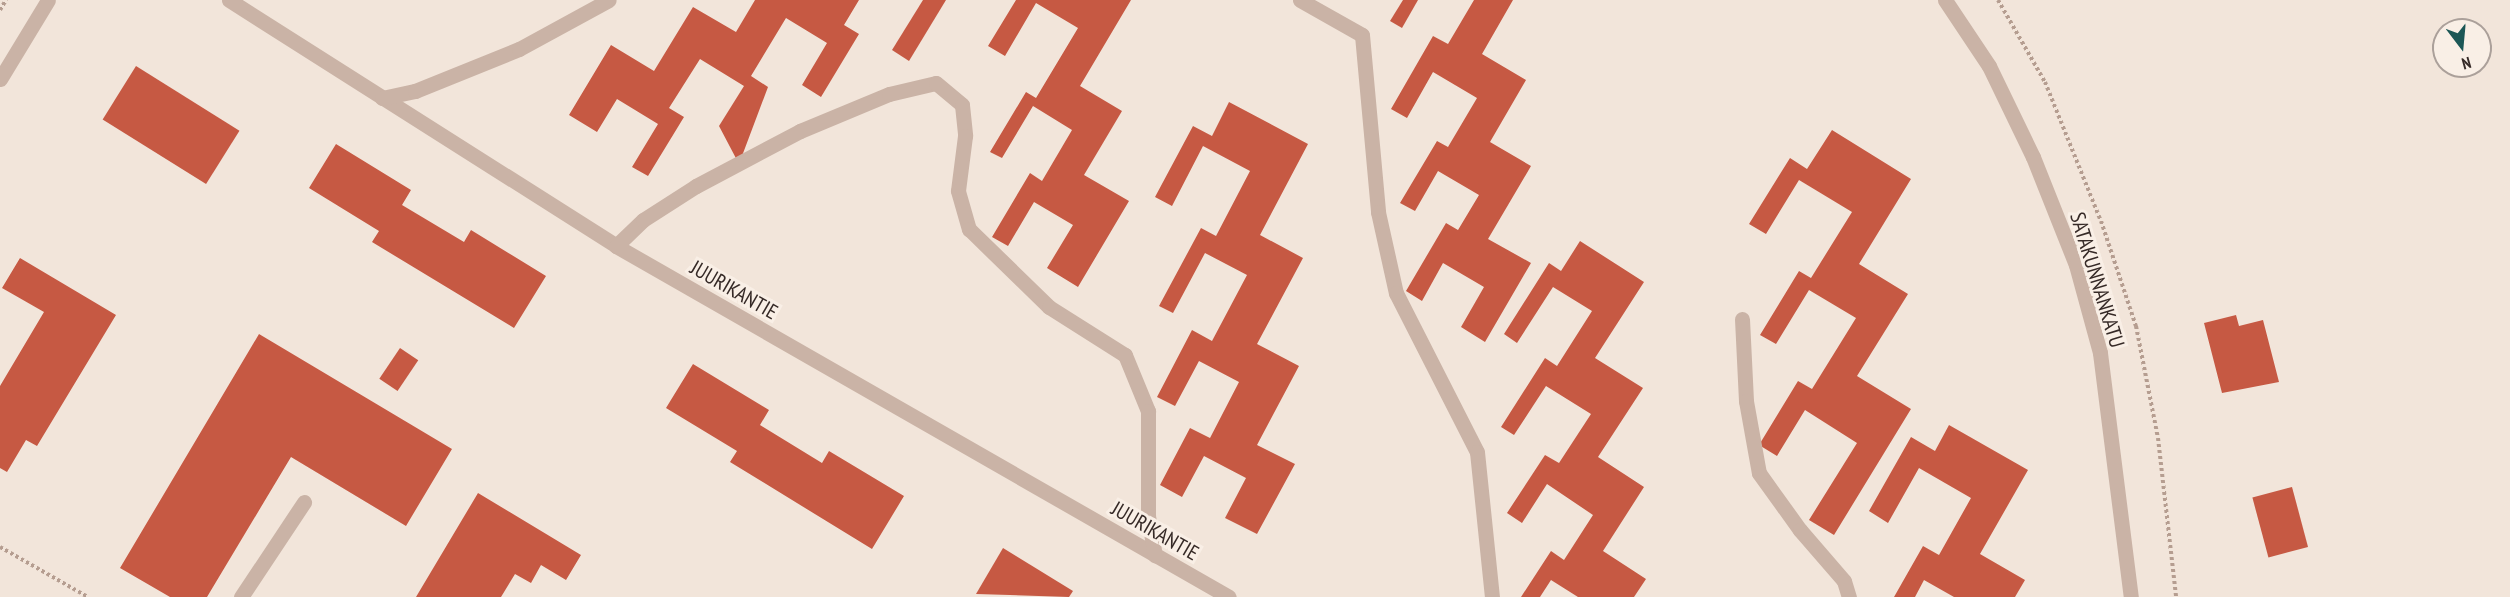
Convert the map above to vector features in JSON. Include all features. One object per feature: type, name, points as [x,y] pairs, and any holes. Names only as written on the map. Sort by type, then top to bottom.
[{"type":"street","points":[[0,79],[48,0]]},
{"type":"street","name":"JUURIKANTIE","points":[[229,0],[616,246],[1229,597]]},
{"type":"street","points":[[382,98],[415,91],[519,49],[609,0]]},
{"type":"street","points":[[1300,0],[1362,35],[1378,212],[1396,292],[1477,452],[1492,597]]},
{"type":"street","name":"SATAKUNNANKATU","points":[[1945,0],[1989,66],[2033,157],[2076,265],[2100,353],[2131,597]]},
{"type":"street","points":[[616,246],[643,220],[696,186],[800,131],[889,94],[936,83],[962,105],[965,136],[958,191],[969,229],[1049,307],[1125,356],[1148,411],[1148,516],[1155,555]]},
{"type":"street","points":[[1742,319],[1746,401],[1759,473],[1800,530],[1844,581],[1849,597]]},
{"type":"street","points":[[241,597],[304,502]]},
{"type":"path","points":[[0,10],[6,0]]},
{"type":"path","points":[[0,547],[88,597]]},
{"type":"building","points":[[755,0],[859,0],[844,25],[859,34],[821,97],[802,85],[827,43],[786,18],[751,76],[768,87],[739,164],[719,126],[744,86],[700,59],[669,108],[684,117],[648,176],[632,167],[658,124],[617,99],[597,132],[569,115],[611,45],[654,71],[693,7],[736,32]]},
{"type":"building","points":[[923,0],[946,0],[909,61],[892,50]]},
{"type":"building","points":[[1016,0],[1131,0],[1080,86],[1122,111],[1084,175],[1129,201],[1078,287],[1047,268],[1073,225],[1034,202],[1008,246],[992,237],[1030,173],[1042,181],[1072,130],[1033,106],[1002,158],[990,152],[1026,92],[1036,98],[1078,28],[1036,3],[1005,56],[988,46]]},
{"type":"building","points":[[1403,0],[1418,0],[1402,28],[1390,21]]},
{"type":"building","points":[[1474,0],[1513,0],[1482,54],[1526,80],[1490,142],[1531,166],[1488,239],[1531,263],[1485,342],[1461,327],[1484,287],[1443,263],[1422,301],[1406,291],[1446,223],[1458,230],[1479,195],[1438,171],[1415,211],[1400,203],[1437,141],[1448,147],[1477,98],[1433,72],[1407,118],[1391,109],[1433,36],[1448,44]]},
{"type":"building","points":[[136,66],[239,131],[206,184],[103,119]]},
{"type":"building","points":[[1229,102],[1308,144],[1260,235],[1303,258],[1257,344],[1299,366],[1257,445],[1295,464],[1257,534],[1225,518],[1246,478],[1204,456],[1182,497],[1160,485],[1190,428],[1210,438],[1239,382],[1199,361],[1175,406],[1157,397],[1192,330],[1212,341],[1247,275],[1205,253],[1173,313],[1159,306],[1201,228],[1216,236],[1250,171],[1203,146],[1172,206],[1155,197],[1193,126],[1212,136]]},
{"type":"building","points":[[1832,130],[1911,179],[1859,264],[1908,294],[1857,376],[1911,409],[1834,535],[1809,520],[1857,443],[1805,410],[1777,456],[1759,445],[1798,381],[1812,389],[1856,318],[1809,290],[1776,344],[1760,335],[1799,271],[1811,278],[1852,212],[1799,180],[1766,234],[1749,224],[1790,158],[1807,169]]},
{"type":"building","points":[[336,144],[411,190],[402,205],[464,242],[471,230],[546,276],[514,328],[372,242],[379,231],[309,188]]},
{"type":"building","points":[[1580,241],[1644,282],[1595,358],[1643,388],[1598,457],[1644,487],[1603,551],[1646,579],[1634,597],[1578,597],[1551,580],[1540,597],[1521,597],[1551,551],[1564,560],[1593,515],[1547,484],[1522,523],[1507,513],[1545,455],[1559,463],[1591,414],[1546,386],[1514,435],[1501,427],[1545,358],[1557,366],[1592,311],[1553,287],[1517,343],[1504,334],[1549,263],[1561,271]]},
{"type":"building","points":[[20,258],[116,315],[37,446],[26,440],[7,472],[0,468],[0,386],[44,312],[2,288]]},
{"type":"building","points":[[2236,315],[2239,326],[2263,320],[2279,382],[2222,393],[2204,323]]},
{"type":"building","points":[[259,334],[452,449],[406,526],[291,457],[207,597],[170,597],[120,568]]},
{"type":"building","points":[[400,348],[418,360],[398,391],[379,379]]},
{"type":"building","points":[[693,364],[769,410],[760,425],[822,463],[829,451],[904,496],[872,549],[730,462],[737,451],[666,408]]},
{"type":"building","points":[[1949,425],[2028,470],[1980,554],[2025,580],[2015,597],[1954,597],[1924,580],[1915,597],[1894,597],[1923,546],[1939,555],[1971,498],[1919,468],[1888,523],[1869,511],[1911,437],[1935,451]]},
{"type":"building","points":[[2292,487],[2308,547],[2268,557],[2252,498]]},
{"type":"building","points":[[478,493],[581,555],[566,580],[541,565],[531,583],[515,574],[501,597],[416,597]]},
{"type":"building","points":[[1003,548],[1073,591],[1069,597],[976,594]]}]
